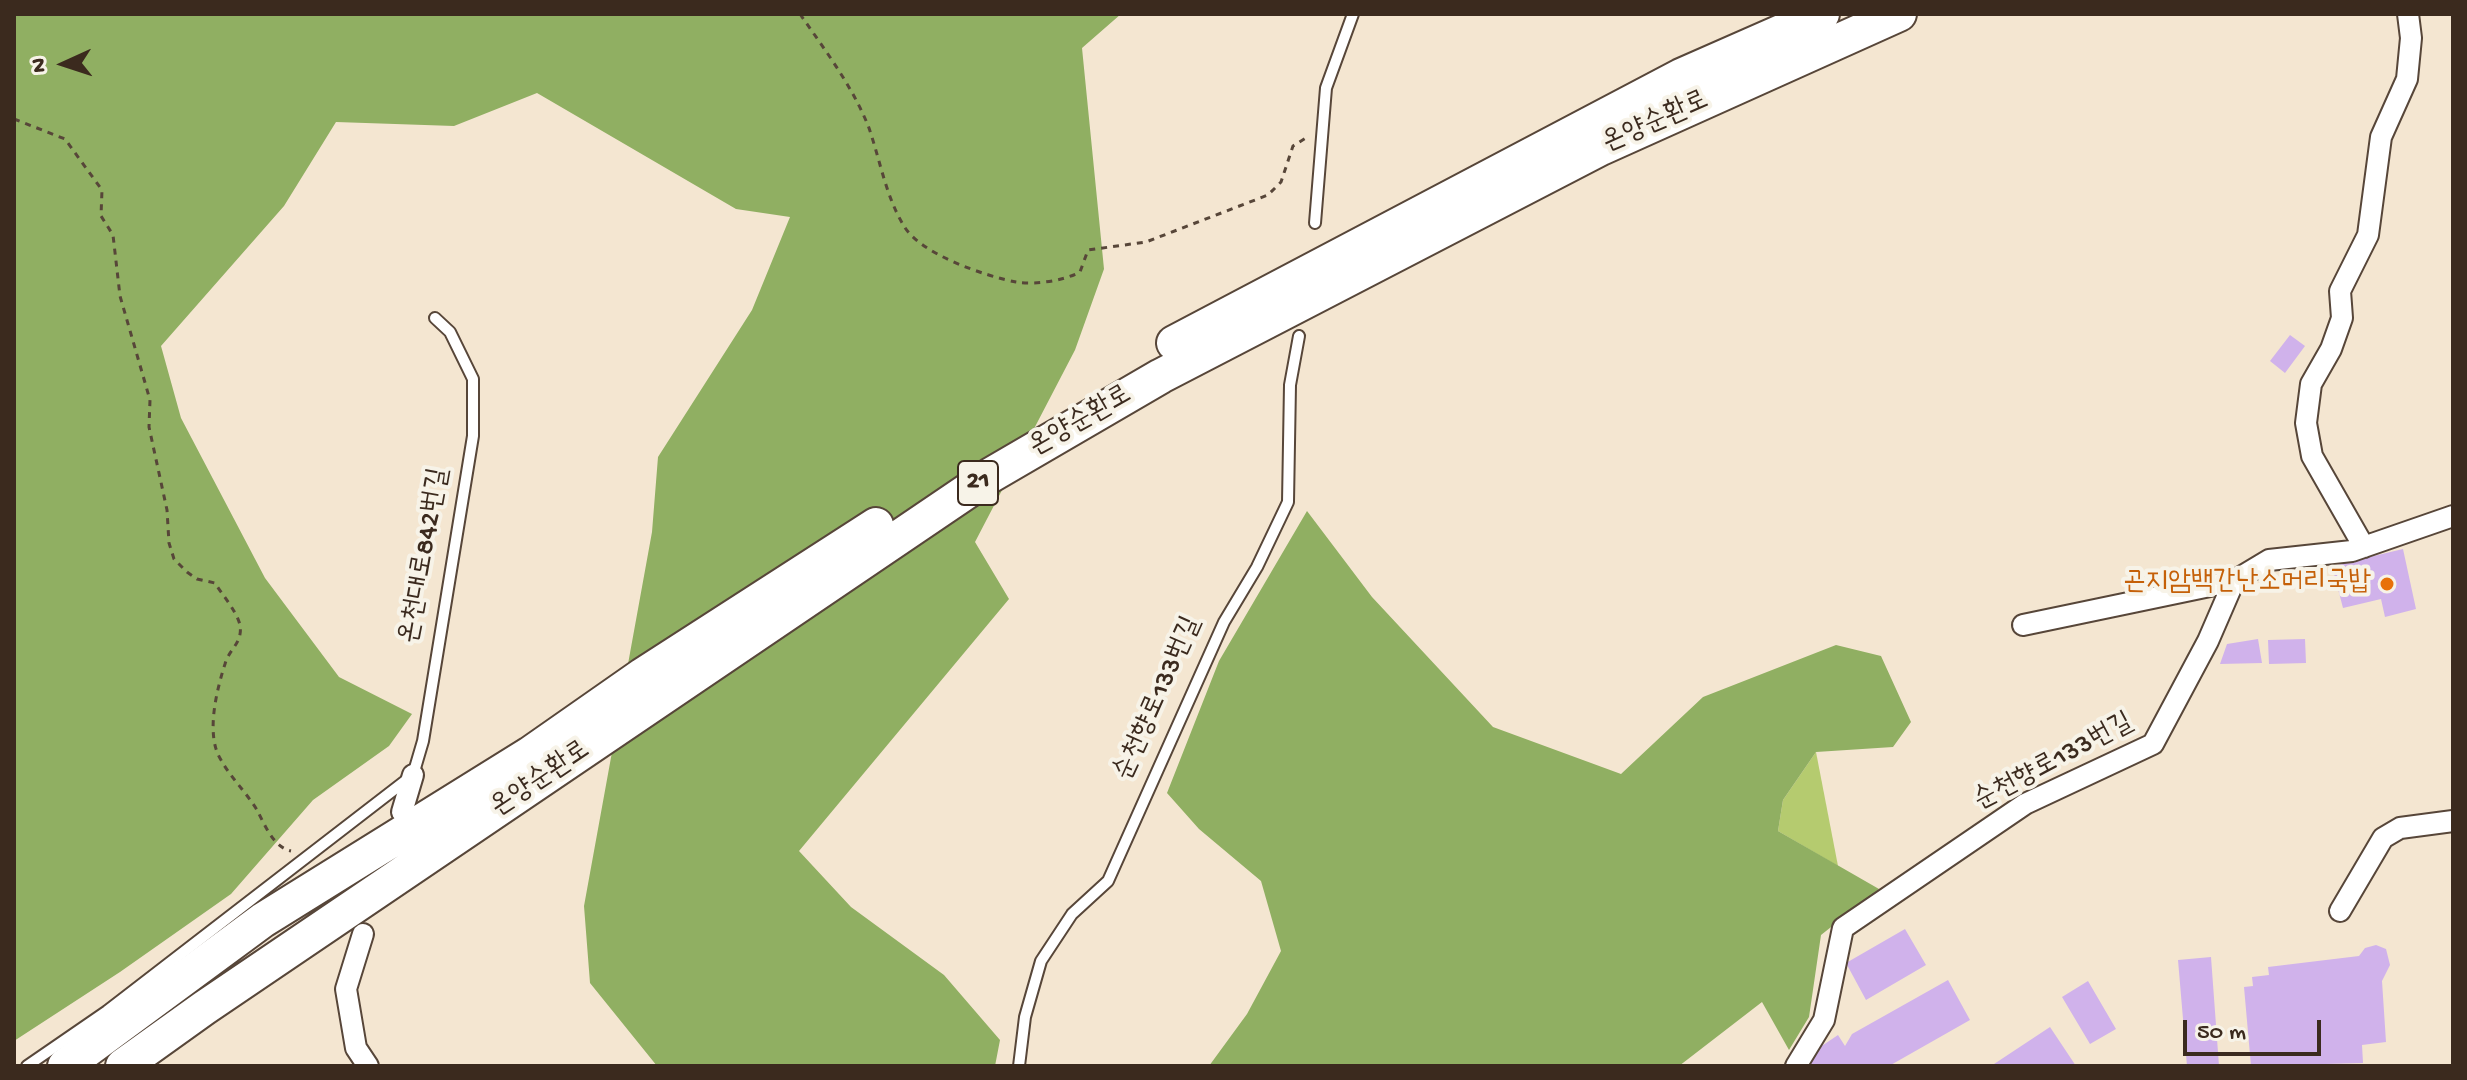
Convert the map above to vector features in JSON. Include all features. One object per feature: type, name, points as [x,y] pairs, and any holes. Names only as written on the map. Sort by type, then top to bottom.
[{"type":"highway","name":"온양순환로","points":[[65,1066],[263,920],[530,754],[643,675],[1001,445],[1263,295],[1681,76],[1822,14]]},
{"type":"highway","name":"온양순환로","points":[[123,1066],[991,475],[1161,376],[1601,148],[1899,14]]},
{"type":"street","points":[[2364,547],[2312,456],[2306,423],[2311,384],[2331,349],[2342,318],[2340,291],[2368,235],[2381,137],[2407,79],[2411,38],[2408,14]]},
{"type":"street","points":[[2023,625],[2234,581],[2269,560],[2364,547],[2453,516]]},
{"type":"street","name":"순천향로133번길","points":[[1796,1066],[1824,1020],[1843,928],[2025,804],[2153,744],[2208,641],[2234,581]]},
{"type":"street","name":"온천대로842번길","points":[[402,812],[413,775]]},
{"type":"street","points":[[2340,911],[2383,838],[2400,828],[2453,821]]},
{"type":"street","points":[[363,934],[346,989],[356,1048],[368,1066]]},
{"type":"lane","points":[[1315,223],[1326,88],[1353,14]]},
{"type":"lane","name":"온천대로842번길","points":[[413,775],[423,741],[473,436],[473,379],[450,332],[435,318]]},
{"type":"lane","name":"순천향로133번길","points":[[1019,1066],[1025,1017],[1041,961],[1072,914],[1108,881],[1224,622],[1257,567],[1288,502],[1290,385],[1299,336]]},
{"type":"lane","points":[[27,1066],[107,1011],[413,775]]},
{"type":"path","points":[[800,14],[848,87],[868,126],[905,229],[938,254],[961,266],[1018,283],[1063,281],[1080,272],[1088,250],[1146,242],[1268,195],[1281,182],[1293,146],[1325,127]]},
{"type":"path","points":[[14,119],[65,139],[102,190],[101,216],[113,235],[120,296],[150,400],[149,427],[174,559],[197,579],[215,583],[240,626],[239,642],[227,656],[220,679],[214,717],[219,758],[283,849],[311,854]]},
{"type":"green space","points":[[14,14],[1121,14],[1082,48],[1104,269],[1075,350],[975,542],[1009,599],[799,851],[851,907],[944,975],[1000,1040],[995,1066],[657,1066],[590,983],[584,906],[652,532],[658,457],[752,310],[790,217],[736,209],[537,93],[454,126],[336,122],[284,206],[161,346],[181,418],[265,578],[339,677],[412,714],[389,746],[313,800],[231,894],[14,1041]]},
{"type":"green space","points":[[1307,511],[1372,597],[1493,727],[1621,774],[1703,697],[1836,645],[1881,656],[1911,722],[1893,747],[1816,752],[1783,800],[1778,831],[1879,889],[1821,935],[1809,1017],[1789,1050],[1762,1002],[1679,1066],[1209,1066],[1247,1014],[1281,951],[1261,881],[1199,829],[1167,793],[1219,661]]},
{"type":"green space","points":[[1816,752],[1838,866],[1778,831],[1783,800]]},
{"type":"building","points":[[2290,335],[2305,346],[2285,373],[2270,361]]},
{"type":"building","points":[[2403,549],[2416,609],[2385,617],[2381,599],[2343,608],[2332,566]]},
{"type":"building","points":[[2258,639],[2262,663],[2220,664],[2227,644]]},
{"type":"building","points":[[2305,639],[2306,663],[2269,664],[2268,640]]},
{"type":"building","points":[[1905,929],[1926,965],[1866,1000],[1846,963]]},
{"type":"building","points":[[2376,945],[2386,949],[2390,965],[2382,981],[2386,1042],[2362,1045],[2363,1063],[2251,1066],[2244,987],[2253,986],[2252,977],[2269,975],[2268,967],[2359,956],[2365,948]]},
{"type":"building","points":[[2211,957],[2219,1066],[2187,1066],[2178,960]]},
{"type":"building","points":[[1948,980],[1970,1020],[1889,1066],[1801,1066],[1798,1062],[1838,1035],[1845,1046],[1852,1034]]},
{"type":"building","points":[[2088,981],[2116,1029],[2090,1044],[2062,997]]},
{"type":"building","points":[[2050,1027],[2076,1066],[1991,1066]]},
{"type":"place","name":"곤지암백간난소머리국밥","points":[[2387,584]]}]
